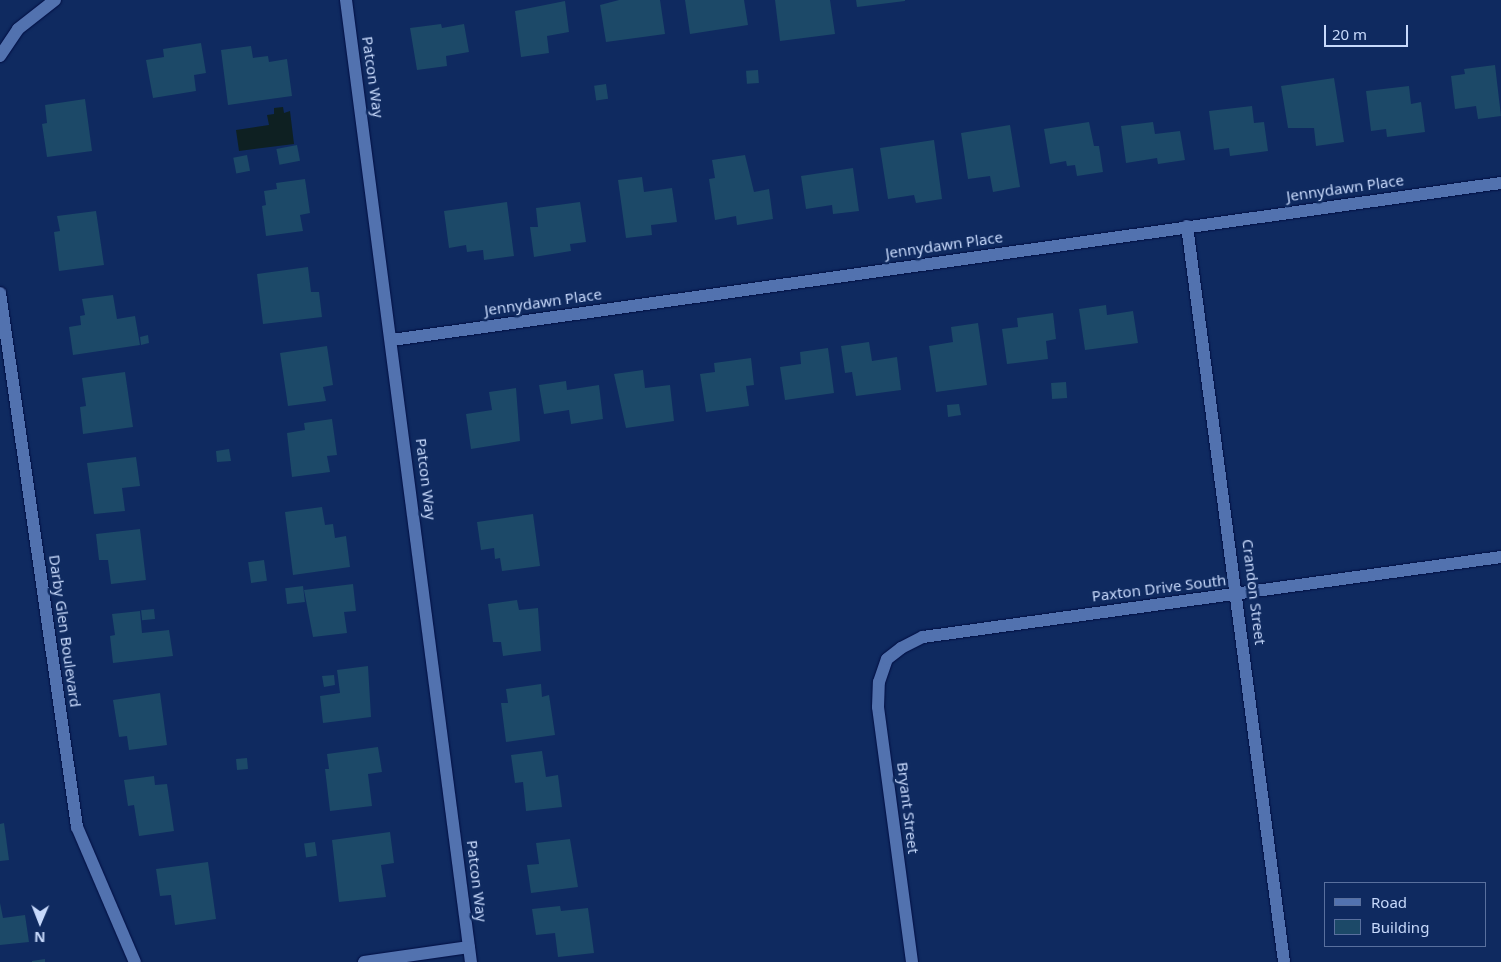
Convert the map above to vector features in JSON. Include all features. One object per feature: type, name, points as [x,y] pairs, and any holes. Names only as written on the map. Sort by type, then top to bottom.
[{"type":"street","points":[[0,56],[18,29],[55,0]]},
{"type":"street","name":"Patcon Way","points":[[346,0],[392,340],[471,962]]},
{"type":"street","name":"Jennydawn Place","points":[[392,340],[1501,183]]},
{"type":"street","name":"Crandon Street","points":[[1187,226],[1238,595],[1284,962]]},
{"type":"street","name":"Darby Glen Boulevard","points":[[0,293],[77,827],[135,962]]},
{"type":"street","name":"Paxton Drive South","points":[[887,659],[923,637],[1238,595],[1501,557]]},
{"type":"street","name":"Bryant Street","points":[[887,659],[880,682],[878,707],[912,962]]},
{"type":"street","points":[[364,962],[469,947]]},
{"type":"shaded area","points":[[283,107],[284,113],[290,111],[294,144],[239,151],[236,130],[269,125],[267,115],[274,114],[274,108]]},
{"type":"building","points":[[619,0],[660,0],[665,34],[606,42],[600,5]]},
{"type":"building","points":[[685,0],[744,0],[748,25],[690,34]]},
{"type":"building","points":[[775,0],[830,0],[835,34],[780,41]]},
{"type":"building","points":[[856,0],[905,0],[905,1],[857,7]]},
{"type":"building","points":[[565,1],[569,32],[547,36],[549,53],[521,57],[515,11]]},
{"type":"building","points":[[441,24],[442,28],[464,24],[469,52],[446,56],[447,66],[417,70],[410,28]]},
{"type":"building","points":[[201,43],[206,73],[194,75],[196,91],[153,98],[146,60],[164,57],[163,49]]},
{"type":"building","points":[[251,46],[253,58],[268,56],[269,62],[287,59],[292,96],[228,105],[221,50]]},
{"type":"building","points":[[1495,65],[1501,116],[1478,119],[1476,106],[1455,109],[1451,76],[1465,74],[1464,69]]},
{"type":"building","points":[[758,70],[759,83],[747,84],[746,71]]},
{"type":"building","points":[[1334,78],[1344,142],[1316,146],[1314,128],[1288,128],[1281,86]]},
{"type":"building","points":[[606,84],[608,99],[596,101],[594,86]]},
{"type":"building","points":[[1409,86],[1411,104],[1421,102],[1425,132],[1387,137],[1386,129],[1371,131],[1366,91]]},
{"type":"building","points":[[85,99],[92,151],[47,157],[42,124],[47,123],[45,105]]},
{"type":"building","points":[[1252,106],[1254,123],[1264,122],[1268,151],[1230,156],[1229,148],[1214,150],[1209,111]]},
{"type":"building","points":[[1089,122],[1094,146],[1099,146],[1103,172],[1077,176],[1075,165],[1067,166],[1066,161],[1050,164],[1044,129]]},
{"type":"building","points":[[1153,122],[1155,134],[1180,131],[1185,160],[1158,164],[1157,158],[1126,163],[1121,126]]},
{"type":"building","points":[[1010,125],[1020,187],[993,192],[990,176],[968,179],[961,133]]},
{"type":"building","points":[[934,140],[942,199],[916,203],[914,195],[888,199],[880,148]]},
{"type":"building","points":[[297,145],[300,161],[279,165],[276,149]]},
{"type":"building","points":[[247,155],[250,171],[236,173],[233,158]]},
{"type":"building","points":[[745,155],[754,192],[769,189],[773,219],[737,225],[736,216],[715,220],[709,179],[715,178],[712,160]]},
{"type":"building","points":[[853,168],[859,211],[833,214],[832,205],[806,209],[801,176]]},
{"type":"building","points":[[642,177],[644,192],[672,188],[677,222],[651,225],[652,235],[626,238],[618,180]]},
{"type":"building","points":[[305,179],[310,213],[300,215],[303,231],[266,236],[262,206],[266,205],[264,191],[277,189],[276,183]]},
{"type":"building","points":[[507,202],[514,256],[484,260],[483,250],[467,252],[466,245],[449,248],[444,211]]},
{"type":"building","points":[[580,202],[586,242],[570,244],[571,251],[534,257],[530,227],[538,227],[536,208]]},
{"type":"building","points":[[96,211],[104,265],[59,271],[54,232],[60,231],[57,216]]},
{"type":"building","points":[[308,267],[311,292],[319,292],[322,317],[263,324],[257,274]]},
{"type":"building","points":[[113,295],[117,319],[135,316],[140,345],[73,355],[69,327],[81,325],[80,316],[85,315],[82,299]]},
{"type":"building","points":[[1106,305],[1107,315],[1133,311],[1138,343],[1085,350],[1079,309]]},
{"type":"building","points":[[1053,313],[1056,339],[1046,341],[1048,359],[1007,364],[1002,329],[1018,327],[1017,318]]},
{"type":"building","points":[[978,323],[987,385],[936,392],[929,346],[953,342],[951,327]]},
{"type":"building","points":[[148,335],[149,343],[141,345],[140,337]]},
{"type":"building","points":[[869,342],[872,361],[897,357],[901,390],[856,396],[852,372],[845,373],[841,346]]},
{"type":"building","points":[[327,346],[333,385],[323,387],[326,401],[288,406],[280,353]]},
{"type":"building","points":[[828,348],[834,393],[785,400],[780,367],[801,364],[800,352]]},
{"type":"building","points":[[751,358],[754,385],[746,386],[749,406],[706,412],[700,374],[715,372],[714,363]]},
{"type":"building","points":[[643,370],[645,388],[670,385],[674,421],[626,428],[614,374]]},
{"type":"building","points":[[125,372],[133,427],[83,434],[80,407],[86,406],[82,378]]},
{"type":"building","points":[[566,381],[567,390],[599,385],[603,419],[571,424],[569,410],[544,414],[539,385]]},
{"type":"building","points":[[1066,382],[1067,398],[1052,399],[1051,383]]},
{"type":"building","points":[[516,388],[520,441],[471,449],[466,414],[492,410],[489,392]]},
{"type":"building","points":[[959,404],[961,415],[948,417],[947,405]]},
{"type":"building","points":[[332,419],[337,455],[327,456],[330,472],[292,477],[287,433],[305,430],[304,423]]},
{"type":"building","points":[[229,449],[231,461],[217,462],[216,451]]},
{"type":"building","points":[[136,457],[140,486],[122,488],[125,511],[94,514],[87,463]]},
{"type":"building","points":[[322,507],[325,525],[333,524],[335,538],[346,536],[350,567],[293,575],[285,512]]},
{"type":"building","points":[[533,514],[540,566],[502,571],[500,558],[495,559],[494,548],[481,550],[477,522]]},
{"type":"building","points":[[140,529],[146,580],[111,584],[108,560],[99,560],[96,534]]},
{"type":"building","points":[[264,560],[267,581],[251,583],[248,562]]},
{"type":"building","points":[[353,584],[356,611],[344,612],[347,633],[313,637],[304,590]]},
{"type":"building","points":[[303,586],[305,602],[287,604],[285,588]]},
{"type":"building","points":[[517,600],[519,610],[538,608],[541,651],[503,656],[501,642],[493,642],[488,604]]},
{"type":"building","points":[[154,609],[155,619],[142,620],[141,610]]},
{"type":"building","points":[[140,611],[142,633],[169,630],[173,656],[113,663],[110,636],[115,635],[112,614]]},
{"type":"building","points":[[368,666],[371,717],[323,723],[320,696],[340,693],[337,670]]},
{"type":"building","points":[[334,675],[335,685],[324,687],[322,676]]},
{"type":"building","points":[[541,684],[542,697],[549,695],[555,735],[506,742],[501,703],[508,703],[506,689]]},
{"type":"building","points":[[160,693],[167,745],[129,750],[127,736],[119,737],[113,700]]},
{"type":"building","points":[[378,747],[382,772],[368,774],[372,806],[330,811],[325,769],[329,769],[327,754]]},
{"type":"building","points":[[542,751],[546,777],[558,775],[562,807],[526,811],[523,782],[515,783],[511,755]]},
{"type":"building","points":[[247,758],[248,769],[237,770],[236,759]]},
{"type":"building","points":[[154,776],[155,785],[167,784],[174,831],[139,836],[134,805],[128,806],[124,780]]},
{"type":"building","points":[[4,823],[9,860],[0,861],[0,824]]},
{"type":"building","points":[[390,832],[394,863],[381,865],[386,897],[339,902],[332,840]]},
{"type":"building","points":[[570,839],[578,887],[531,893],[527,865],[539,864],[536,843]]},
{"type":"building","points":[[315,842],[317,856],[306,857],[304,844]]},
{"type":"building","points":[[208,862],[216,919],[175,925],[171,895],[160,896],[156,869]]},
{"type":"building","points":[[0,903],[3,918],[25,915],[29,942],[0,945]]},
{"type":"building","points":[[560,906],[561,911],[588,908],[594,953],[558,957],[555,933],[536,935],[532,909]]},
{"type":"building","points":[[45,959],[45,962],[32,962],[32,961]]}]
